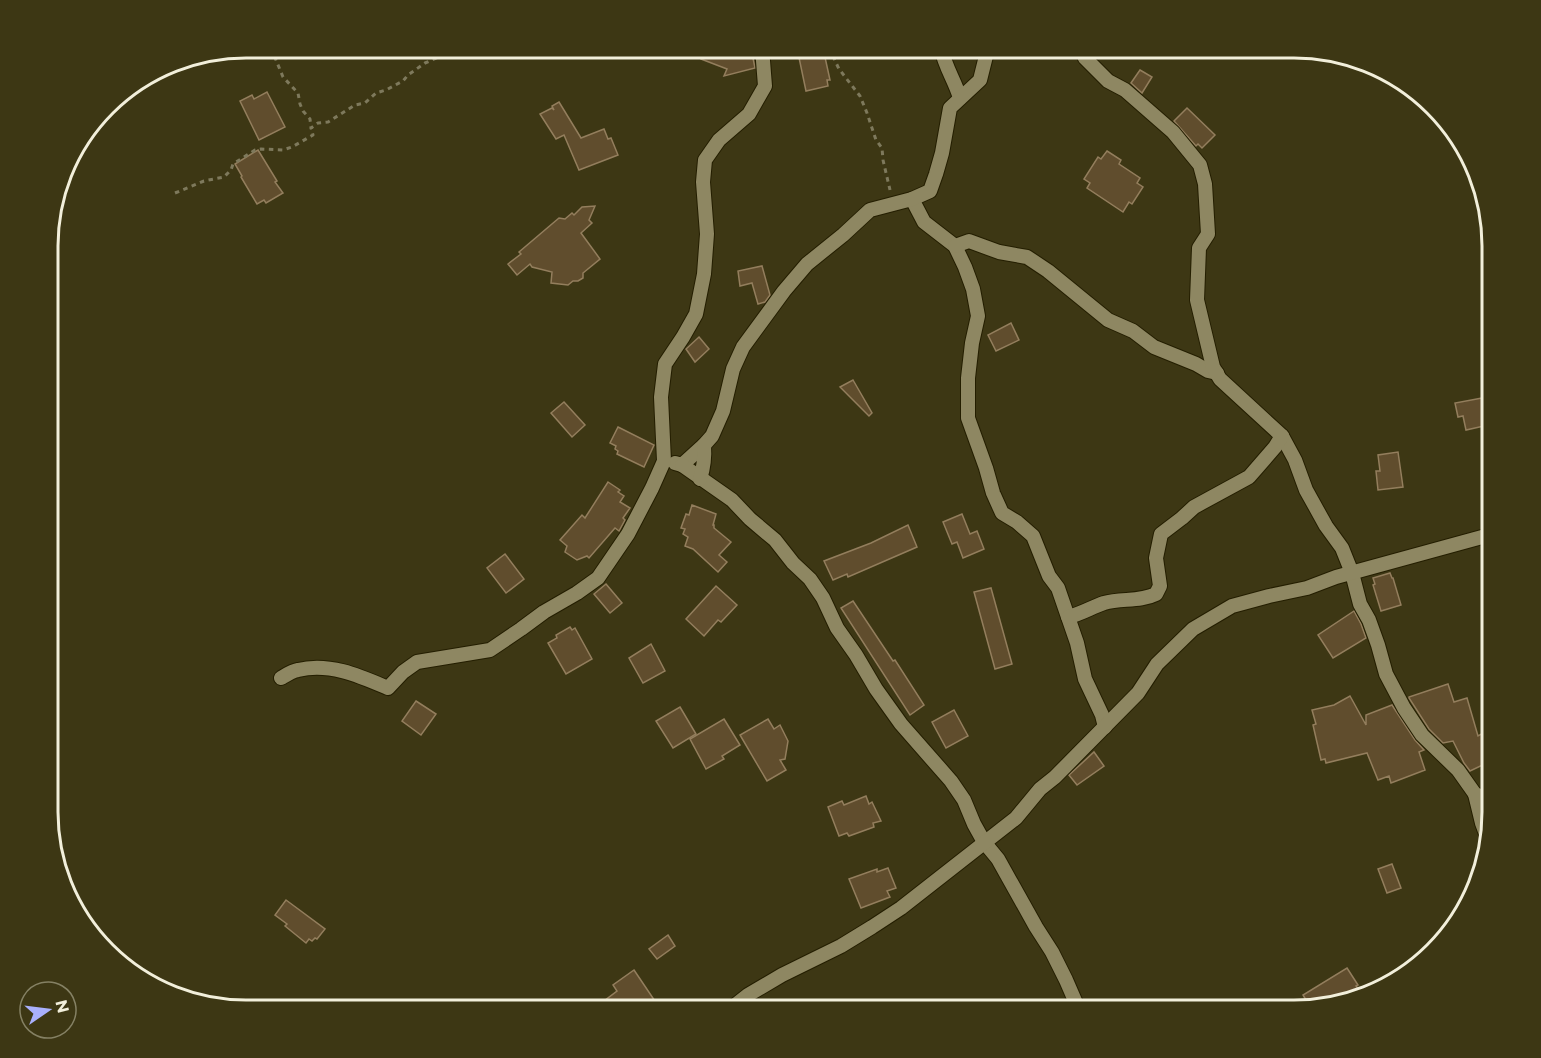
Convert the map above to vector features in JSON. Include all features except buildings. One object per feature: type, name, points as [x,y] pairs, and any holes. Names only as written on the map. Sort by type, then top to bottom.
[{"type":"street","points":[[281,678],[296,670],[338,669],[388,688],[403,672],[417,662],[489,650],[598,578],[628,534],[664,461],[660,397],[665,364],[696,314],[704,274],[707,234],[703,182],[705,160],[718,140],[748,114],[765,86],[763,59]]},
{"type":"street","points":[[944,59],[950,77],[957,86],[960,98]]},
{"type":"street","points":[[682,465],[712,436],[723,411],[733,369],[743,347],[807,264],[870,210],[912,199],[930,191],[942,153],[950,108],[980,80],[985,59]]},
{"type":"street","points":[[1086,59],[1108,81],[1125,90],[1173,132],[1200,165],[1205,183],[1208,234],[1199,248],[1197,300],[1213,367],[1220,379],[1282,436],[1295,460],[1306,490],[1326,526],[1342,548],[1352,573],[1360,604],[1372,628],[1386,674],[1422,735],[1458,771],[1475,794],[1482,818]]},
{"type":"street","points":[[912,199],[924,222],[955,246],[965,267],[973,290],[978,316],[969,366],[968,418],[1002,513],[1033,536],[1049,576],[1058,588],[1077,643],[1085,679],[1102,715],[1105,727]]},
{"type":"street","points":[[955,246],[969,241],[999,252],[1027,257],[1048,271],[1108,320],[1133,331],[1154,347],[1217,373]]},
{"type":"street","points":[[1068,617],[1104,603],[1148,598],[1156,594],[1160,586],[1156,558],[1161,534],[1194,507],[1250,477],[1282,436]]},
{"type":"street","points":[[700,479],[705,457],[704,445]]},
{"type":"street","points":[[664,461],[682,465],[732,500],[775,540],[810,579],[823,598],[837,628],[901,724],[945,773],[964,800],[984,842],[998,859],[1052,952],[1075,1000]]},
{"type":"street","points":[[742,999],[782,975],[841,946],[872,927],[909,902],[1016,818],[1040,789],[1138,693],[1157,664],[1193,629],[1232,606],[1307,588],[1352,573],[1482,537]]},
{"type":"street","points":[[1475,794],[1482,797]]},
{"type":"path","points":[[175,193],[224,177],[233,164],[255,150],[283,150],[313,135],[310,119],[303,111],[298,93],[283,77],[276,59]]},
{"type":"path","points":[[311,128],[318,123],[328,122],[355,105],[366,103],[376,93],[403,81],[425,63],[434,59]]},
{"type":"path","points":[[834,59],[839,69],[860,96],[876,140],[882,148],[893,203]]}]
